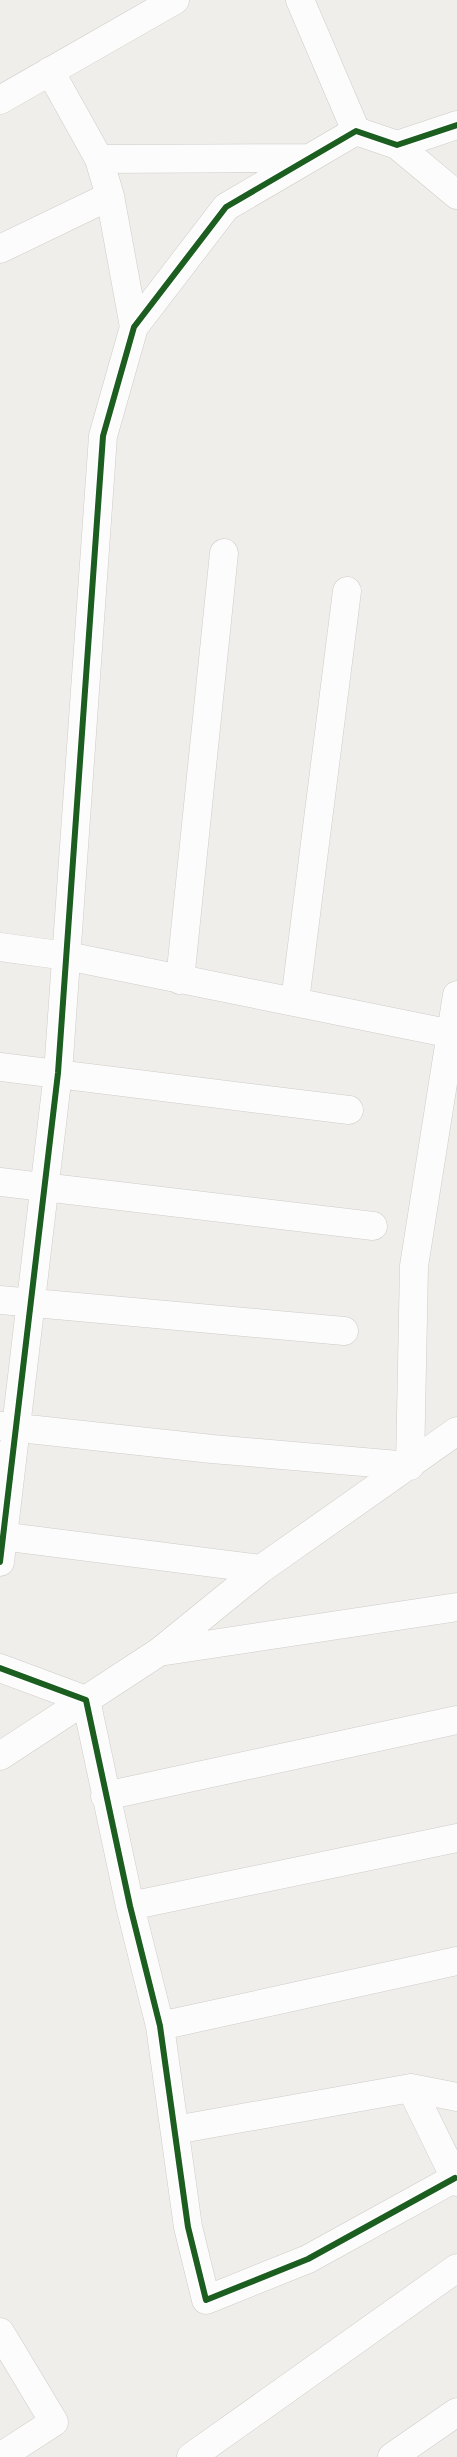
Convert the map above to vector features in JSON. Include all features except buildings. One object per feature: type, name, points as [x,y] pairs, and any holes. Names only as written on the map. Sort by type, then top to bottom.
[{"type":"street","points":[[0,100],[175,0]]},
{"type":"street","points":[[300,0],[356,131],[397,145],[457,195]]},
{"type":"street","points":[[50,71],[99,159],[110,196],[134,327]]},
{"type":"street","points":[[397,145],[457,125]]},
{"type":"street","points":[[260,1569],[1,1545],[8,1427],[30,1303],[58,1073],[103,436],[134,327],[226,207],[356,131]]},
{"type":"street","points":[[99,159],[310,158]]},
{"type":"street","points":[[0,249],[110,196]]},
{"type":"street","points":[[180,980],[224,553]]},
{"type":"street","points":[[295,1001],[348,591]]},
{"type":"street","points":[[0,947],[66,956],[180,980],[295,1001],[360,1017],[453,1035]]},
{"type":"street","points":[[410,1466],[414,1266],[453,1035],[457,995]]},
{"type":"street","points":[[0,1067],[349,1110]]},
{"type":"street","points":[[0,1182],[373,1226]]},
{"type":"street","points":[[0,1300],[344,1330]]},
{"type":"street","points":[[8,1427],[212,1449],[410,1466]]},
{"type":"street","points":[[0,1756],[159,1652],[260,1569],[410,1466],[457,1431]]},
{"type":"street","points":[[159,1652],[457,1606]]},
{"type":"street","points":[[0,1668],[86,1700]]},
{"type":"street","points":[[86,1700],[105,1796],[160,2026],[188,2227],[206,2300],[308,2259],[456,2180],[410,2088]]},
{"type":"street","points":[[105,1796],[457,1720]]},
{"type":"street","points":[[130,1906],[457,1838]]},
{"type":"street","points":[[160,2026],[457,1961]]},
{"type":"street","points":[[175,2130],[410,2088],[457,2097]]},
{"type":"street","points":[[190,2457],[457,2268]]},
{"type":"street","points":[[0,2332],[54,2422],[0,2457]]},
{"type":"street","points":[[392,2457],[457,2412]]},
{"type":"cycle path","points":[[0,1562],[58,1073],[103,436],[134,327],[226,207],[356,131],[397,145],[457,125]]},
{"type":"cycle path","points":[[0,1668],[86,1700],[130,1906],[160,2026],[188,2227],[206,2300],[308,2259],[455,2178]]}]
